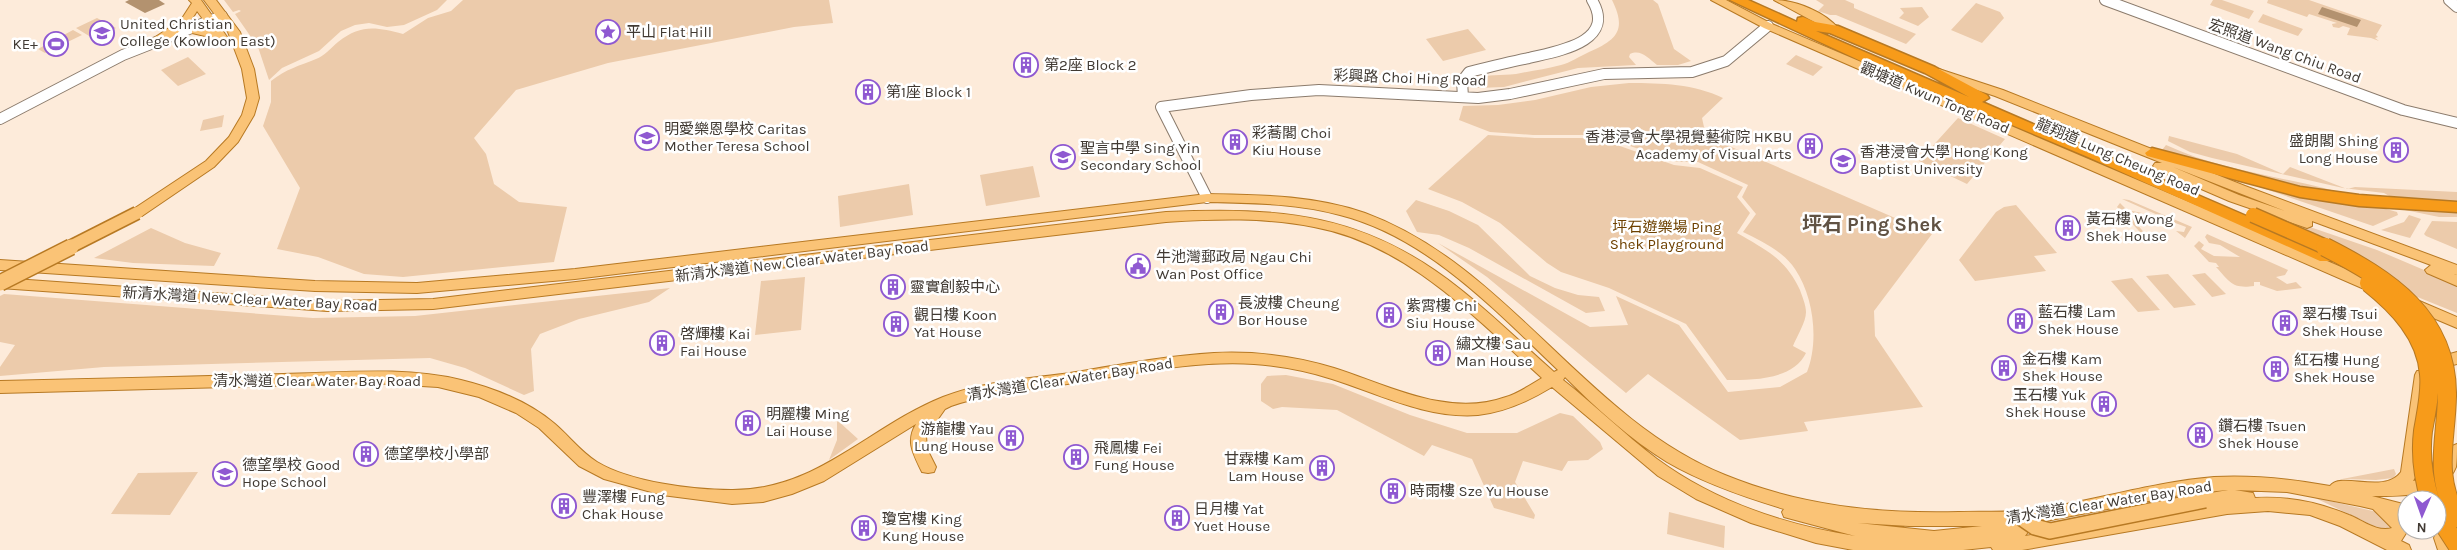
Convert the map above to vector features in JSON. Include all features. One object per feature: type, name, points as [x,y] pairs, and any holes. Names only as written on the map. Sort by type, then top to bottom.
[{"type":"highway","name":"觀塘道 Kwun Tong Road","points":[[1737,0],[1882,66],[2034,130],[2110,158]]},
{"type":"highway","name":"觀塘道 Kwun Tong Road","points":[[1758,0],[1811,26],[1833,29],[1930,70]]},
{"type":"highway","name":"龍翔道 Lung Cheung Road","points":[[1930,70],[1995,105],[2326,256],[2355,273],[2383,294],[2404,315],[2420,340],[2428,366],[2429,383],[2420,458],[2427,490]]},
{"type":"highway","points":[[2034,130],[2088,163]]},
{"type":"highway","points":[[2152,153],[2258,183],[2336,198],[2457,207]]},
{"type":"highway","name":"龍翔道 Lung Cheung Road","points":[[2110,158],[2323,245],[2358,264],[2402,296],[2429,326],[2443,351],[2447,370],[2448,396],[2440,458],[2444,489],[2456,530]]},
{"type":"main road","name":"新清水灣道 New Clear Water Bay Road","points":[[0,283],[137,213],[210,164],[239,132],[248,115],[253,98],[250,76],[234,32],[210,0]]},
{"type":"main road","name":"觀塘道 Kwun Tong Road","points":[[1716,0],[1768,26],[2292,252]]},
{"type":"main road","name":"觀塘道 Kwun Tong Road","points":[[1780,0],[1820,19],[1833,29]]},
{"type":"main road","points":[[158,40],[185,22],[196,1],[226,44]]},
{"type":"main road","points":[[196,31],[208,33],[239,50]]},
{"type":"main road","name":"觀塘道 Kwun Tong Road","points":[[1930,70],[1999,93],[2240,189],[2374,237],[2457,270]]},
{"type":"main road","points":[[2059,118],[2195,182],[2274,212],[2354,239],[2457,280]]},
{"type":"main road","name":"新清水灣道 New Clear Water Bay Road","points":[[0,265],[315,286],[417,288],[575,274],[1207,198],[1291,201],[1328,207],[1362,217],[1390,230],[1448,263],[1479,288],[1568,370]]},
{"type":"main road","points":[[1207,198],[1224,215]]},
{"type":"main road","name":"新清水灣道 New Clear Water Bay Road","points":[[0,283],[327,306],[433,304],[1086,226],[1166,218],[1224,215],[1296,220],[1341,229],[1381,245],[1444,282],[1552,379]]},
{"type":"main road","points":[[2292,252],[2457,323]]},
{"type":"main road","points":[[2292,252],[2360,287],[2394,313],[2417,343],[2422,362],[2422,378],[2409,474],[2402,483],[2388,488]]},
{"type":"main road","name":"清水灣道 Clear Water Bay Road","points":[[0,387],[297,380],[402,379],[431,381],[461,386],[510,404],[552,430],[582,460],[614,476],[709,496],[738,498],[765,496],[805,485],[904,423],[945,403],[962,396],[1012,387],[1157,365],[1221,358],[1262,359],[1311,368],[1407,399],[1448,408],[1484,408],[1501,405],[1568,370],[1620,419],[1660,450],[1689,467],[1777,500],[1817,510],[1864,517],[1929,521],[1958,518],[1997,520],[2037,515],[2210,484],[2288,486],[2397,509]]},
{"type":"main road","points":[[2422,378],[2432,364],[2457,358]]},
{"type":"main road","points":[[1552,379],[1628,445],[1662,471],[1702,494],[1772,523],[1842,542],[1904,550]]},
{"type":"main road","points":[[928,467],[918,450],[917,437],[923,425],[945,403]]},
{"type":"main road","points":[[2288,486],[2388,488],[2418,486],[2432,482],[2449,466],[2457,450]]},
{"type":"main road","points":[[1689,467],[1730,490],[1765,504],[1873,536]]},
{"type":"main road","points":[[1662,471],[1779,516],[1873,536],[1937,544],[2004,537],[2022,529],[2022,518],[2035,527],[2050,531],[2232,496],[2265,503]]},
{"type":"main road","points":[[2370,502],[2390,514],[2399,524],[2400,529],[2395,537],[2390,538],[2373,534]]},
{"type":"main road","name":"清水灣道 Clear Water Bay Road","points":[[1967,550],[2092,533],[2226,506],[2265,503],[2296,506],[2325,513],[2373,534],[2403,550]]},
{"type":"main road","points":[[2446,550],[2442,538],[2444,532],[2456,530]]},
{"type":"street","points":[[1463,97],[1462,81],[1469,72],[1565,49],[1578,45],[1588,39],[1595,32],[1599,15],[1592,0]]},
{"type":"street","name":"宏照道 Wang Chiu Road","points":[[2105,0],[2396,107],[2457,123]]},
{"type":"street","points":[[2449,0],[2457,7]]},
{"type":"street","points":[[0,120],[96,68],[158,40],[224,18]]},
{"type":"street","points":[[158,40],[196,31],[210,23]]},
{"type":"street","name":"彩興路 Choi Hing Road","points":[[1207,198],[1161,107],[1250,95],[1312,91],[1343,90],[1463,97],[1497,96],[1592,75],[1618,72],[1687,73],[1715,66],[1726,61],[1768,26]]},
{"type":"green space","points":[[224,0],[447,0],[437,10],[404,25],[387,27],[369,23],[355,25],[341,31],[319,51],[282,68],[269,80],[258,47],[235,14],[241,11],[233,12]]},
{"type":"green space","points":[[463,0],[829,0],[833,23],[794,27],[608,63],[516,90],[474,138],[486,154],[494,184],[519,202],[567,207],[554,262],[403,277],[364,274],[318,257],[277,249],[300,188],[263,126],[271,102],[271,81],[287,71],[319,58],[346,36],[354,32],[377,29],[403,34],[428,18],[451,11]]},
{"type":"green space","points":[[1612,0],[1653,0],[1658,4],[1674,49],[1691,61],[1678,65],[1657,65],[1641,53],[1634,53],[1630,54],[1629,57],[1636,65],[1578,68],[1504,87],[1478,88],[1474,83],[1474,80],[1484,76],[1516,74],[1550,68],[1564,64],[1599,48],[1613,38],[1619,26],[1619,19]]},
{"type":"green space","points":[[1816,0],[1845,0],[1854,4],[1854,8],[1916,34],[1906,44],[1836,15],[1818,11],[1824,5]]},
{"type":"green space","points":[[2213,0],[2222,0],[2254,11],[2249,19],[2210,5]]},
{"type":"green space","points":[[2268,0],[2309,0],[2382,25],[2376,35],[2378,37],[2375,38],[2379,41],[2347,35],[2350,28],[2343,26],[2339,28],[2333,27],[2332,24],[2337,23],[2309,14],[2307,17],[2267,3]]},
{"type":"green space","points":[[1976,3],[2000,12],[2004,18],[1982,43],[1951,30]]},
{"type":"green space","points":[[1922,7],[1929,17],[1918,26],[1899,18],[1904,13],[1900,8]]},
{"type":"green space","points":[[2263,14],[2303,29],[2298,36],[2258,22]]},
{"type":"green space","points":[[97,18],[116,28],[94,39],[76,28]]},
{"type":"green space","points":[[1468,29],[1486,50],[1443,61],[1426,39]]},
{"type":"green space","name":"KE+","points":[[73,30],[82,35],[45,53],[38,49]]},
{"type":"green space","points":[[1796,55],[1823,67],[1813,76],[1786,64]]},
{"type":"green space","points":[[188,57],[206,74],[178,86],[161,70]]},
{"type":"green space","points":[[1629,83],[1689,87],[1723,98],[1702,118],[1706,136],[1932,234],[1874,311],[1875,336],[1923,407],[1804,422],[1808,431],[1740,440],[1648,374],[1626,393],[1487,277],[1438,243],[1590,327],[1628,325],[1616,296],[1679,325],[1728,392],[1780,387],[1807,372],[1813,347],[1813,320],[1807,293],[1795,269],[1784,257],[1771,247],[1743,232],[1756,214],[1742,197],[1748,185],[1698,162],[1678,162],[1621,143],[1584,135],[1533,135],[1490,132],[1459,120],[1463,106],[1498,105],[1535,100],[1591,87]]},
{"type":"green space","points":[[224,115],[222,127],[200,131],[203,120]]},
{"type":"green space","points":[[1958,118],[2005,139],[1967,184],[1919,161]]},
{"type":"green space","name":"坪石遊樂場 Ping Shek Playground","points":[[1488,135],[1582,138],[1617,145],[1674,165],[1700,168],[1743,187],[1737,197],[1750,213],[1737,233],[1766,250],[1781,262],[1794,279],[1804,301],[1806,316],[1793,346],[1806,353],[1800,362],[1792,369],[1771,377],[1727,380],[1686,324],[1609,288],[1561,272],[1547,263],[1500,223],[1462,202],[1428,189]]},
{"type":"green space","points":[[2169,136],[2237,154],[2283,174],[2290,167],[2345,188],[2212,158],[2190,152],[2168,141]]},
{"type":"green space","points":[[2166,145],[2214,163],[2312,185],[2361,199],[2285,186],[2235,173],[2162,150]]},
{"type":"green space","points":[[1033,166],[1040,197],[986,206],[980,175]]},
{"type":"green space","points":[[2236,179],[2379,207],[2397,212],[2398,215],[2373,226]]},
{"type":"green space","points":[[909,184],[913,215],[840,227],[838,196]]},
{"type":"green space","points":[[2355,187],[2457,192],[2457,217],[2439,217],[2405,210],[2398,201],[2384,193],[2348,189]]},
{"type":"green space","points":[[2122,199],[2129,200],[2192,227],[2185,238],[2176,231],[2184,232],[2186,227],[2170,221],[2162,223],[2160,216]]},
{"type":"green space","points":[[1416,200],[1449,211],[1478,225],[1530,276],[1555,288],[1578,295],[1599,297],[1605,311],[1586,313],[1469,248],[1439,235],[1417,232],[1406,211]]},
{"type":"green space","points":[[2120,203],[2127,210],[2142,213],[2128,214],[2148,237],[2165,238],[2169,241],[2150,243],[2117,207]]},
{"type":"green space","points":[[2016,205],[2057,253],[2034,256],[2046,271],[1975,281],[1959,260],[1996,212],[2004,207]]},
{"type":"green space","points":[[2272,214],[2377,250],[2457,284],[2457,313],[2410,294],[2271,218]]},
{"type":"green space","points":[[2409,215],[2421,219],[2410,238],[2381,230],[2404,222]]},
{"type":"green space","points":[[2432,221],[2457,222],[2457,249],[2424,234]]},
{"type":"green space","points":[[151,228],[185,243],[221,253],[214,266],[133,263],[94,258]]},
{"type":"green space","points":[[2207,234],[2288,270],[2285,275],[2276,277],[2287,284],[2296,282],[2302,288],[2277,291],[2260,285],[2260,282],[2254,282],[2254,286],[2247,287],[2232,283],[2216,267],[2219,267],[2216,263],[2209,262],[2194,246],[2199,241],[2204,245],[2201,249],[2214,256],[2240,257],[2220,245],[2209,243],[2205,237]]},
{"type":"green space","points":[[2205,273],[2226,294],[2212,297],[2192,275]]},
{"type":"green space","points":[[2168,274],[2196,305],[2174,308],[2146,276]]},
{"type":"green space","points":[[805,277],[801,330],[755,335],[761,281]]},
{"type":"green space","points":[[2132,278],[2160,310],[2138,312],[2111,281]]},
{"type":"green space","points":[[670,288],[649,302],[579,319],[540,334],[531,349],[534,391],[524,395],[465,368],[430,358],[104,367],[0,376],[0,367],[15,345],[0,342],[0,296],[4,294],[313,318],[415,316]]},
{"type":"green space","points":[[1286,375],[1333,384],[1410,415],[1467,433],[1517,433],[1560,413],[1573,416],[1600,442],[1603,449],[1588,460],[1568,461],[1562,471],[1523,461],[1515,482],[1535,515],[1534,519],[1494,508],[1472,459],[1432,445],[1424,456],[1337,410],[1282,407],[1273,409],[1261,401],[1261,384],[1267,376]]},
{"type":"green space","points":[[837,420],[858,439],[829,460],[837,440]]},
{"type":"green space","points":[[2394,469],[2396,474],[2393,478],[2376,480],[2342,479]]},
{"type":"green space","points":[[198,472],[170,515],[111,514],[138,473]]},
{"type":"green space","points":[[2313,497],[2377,512],[2391,524],[2390,527],[2385,529],[2376,527]]},
{"type":"green space","points":[[1669,512],[1725,526],[1724,548],[1667,534]]},
{"type":"shaded area","points":[[129,0],[159,0],[165,4],[145,13],[125,2]]},
{"type":"shaded area","points":[[2322,7],[2361,20],[2357,27],[2318,14]]},
{"type":"place","name":"平山 Flat Hill","points":[[608,32]]},
{"type":"place","name":"United Christian College (Kowloon East)","points":[[102,33]]},
{"type":"place","name":"KE+","points":[[56,44]]},
{"type":"place","name":"第2座 Block 2","points":[[1026,65]]},
{"type":"place","name":"第1座 Block 1","points":[[868,92]]},
{"type":"place","name":"明愛樂恩學校 Caritas Mother Teresa School","points":[[647,138]]},
{"type":"place","name":"彩蕎閣 Choi Kiu House","points":[[1235,142]]},
{"type":"place","name":"香港浸會大學視覺藝術院 HKBU Academy of Visual Arts","points":[[1810,146]]},
{"type":"place","name":"盛朗閣 Shing Long House","points":[[2396,150]]},
{"type":"place","name":"聖言中學 Sing Yin Secondary School","points":[[1063,157]]},
{"type":"place","name":"香港浸會大學 Hong Kong Baptist University","points":[[1843,161]]},
{"type":"place","name":"黃石樓 Wong Shek House","points":[[2068,228]]},
{"type":"place","name":"牛池灣郵政局 Ngau Chi Wan Post Office","points":[[1138,266]]},
{"type":"place","name":"靈實創毅中心","points":[[893,287]]},
{"type":"place","name":"長波樓 Cheung Bor House","points":[[1221,312]]},
{"type":"place","name":"紫霄樓 Chi Siu House","points":[[1389,315]]},
{"type":"place","name":"藍石樓 Lam Shek House","points":[[2020,321]]},
{"type":"place","name":"翠石樓 Tsui Shek House","points":[[2285,323]]},
{"type":"place","name":"觀日樓 Koon Yat House","points":[[896,324]]},
{"type":"place","name":"啓輝樓 Kai Fai House","points":[[662,343]]},
{"type":"place","name":"繡文樓 Sau Man House","points":[[1438,353]]},
{"type":"place","name":"金石樓 Kam Shek House","points":[[2004,368]]},
{"type":"place","name":"紅石樓 Hung Shek House","points":[[2276,369]]},
{"type":"place","name":"玉石樓 Yuk Shek House","points":[[2104,404]]},
{"type":"place","name":"明麗樓 Ming Lai House","points":[[748,423]]},
{"type":"place","name":"鑽石樓 Tsuen Shek House","points":[[2200,435]]},
{"type":"place","name":"游龍樓 Yau Lung House","points":[[1011,438]]},
{"type":"place","name":"德望學校小學部","points":[[366,454]]},
{"type":"place","name":"飛鳳樓 Fei Fung House","points":[[1076,457]]},
{"type":"place","name":"甘霖樓 Kam Lam House","points":[[1322,468]]},
{"type":"place","name":"德望學校 Good Hope School","points":[[225,474]]},
{"type":"place","name":"時雨樓 Sze Yu House","points":[[1393,491]]},
{"type":"place","name":"豐澤樓 Fung Chak House","points":[[564,506]]},
{"type":"place","name":"日月樓 Yat Yuet House","points":[[1177,518]]},
{"type":"place","name":"瓊宮樓 King Kung House","points":[[864,528]]},
{"type":"district","name":"坪石 Ping Shek","points":[[1872,224]]}]
